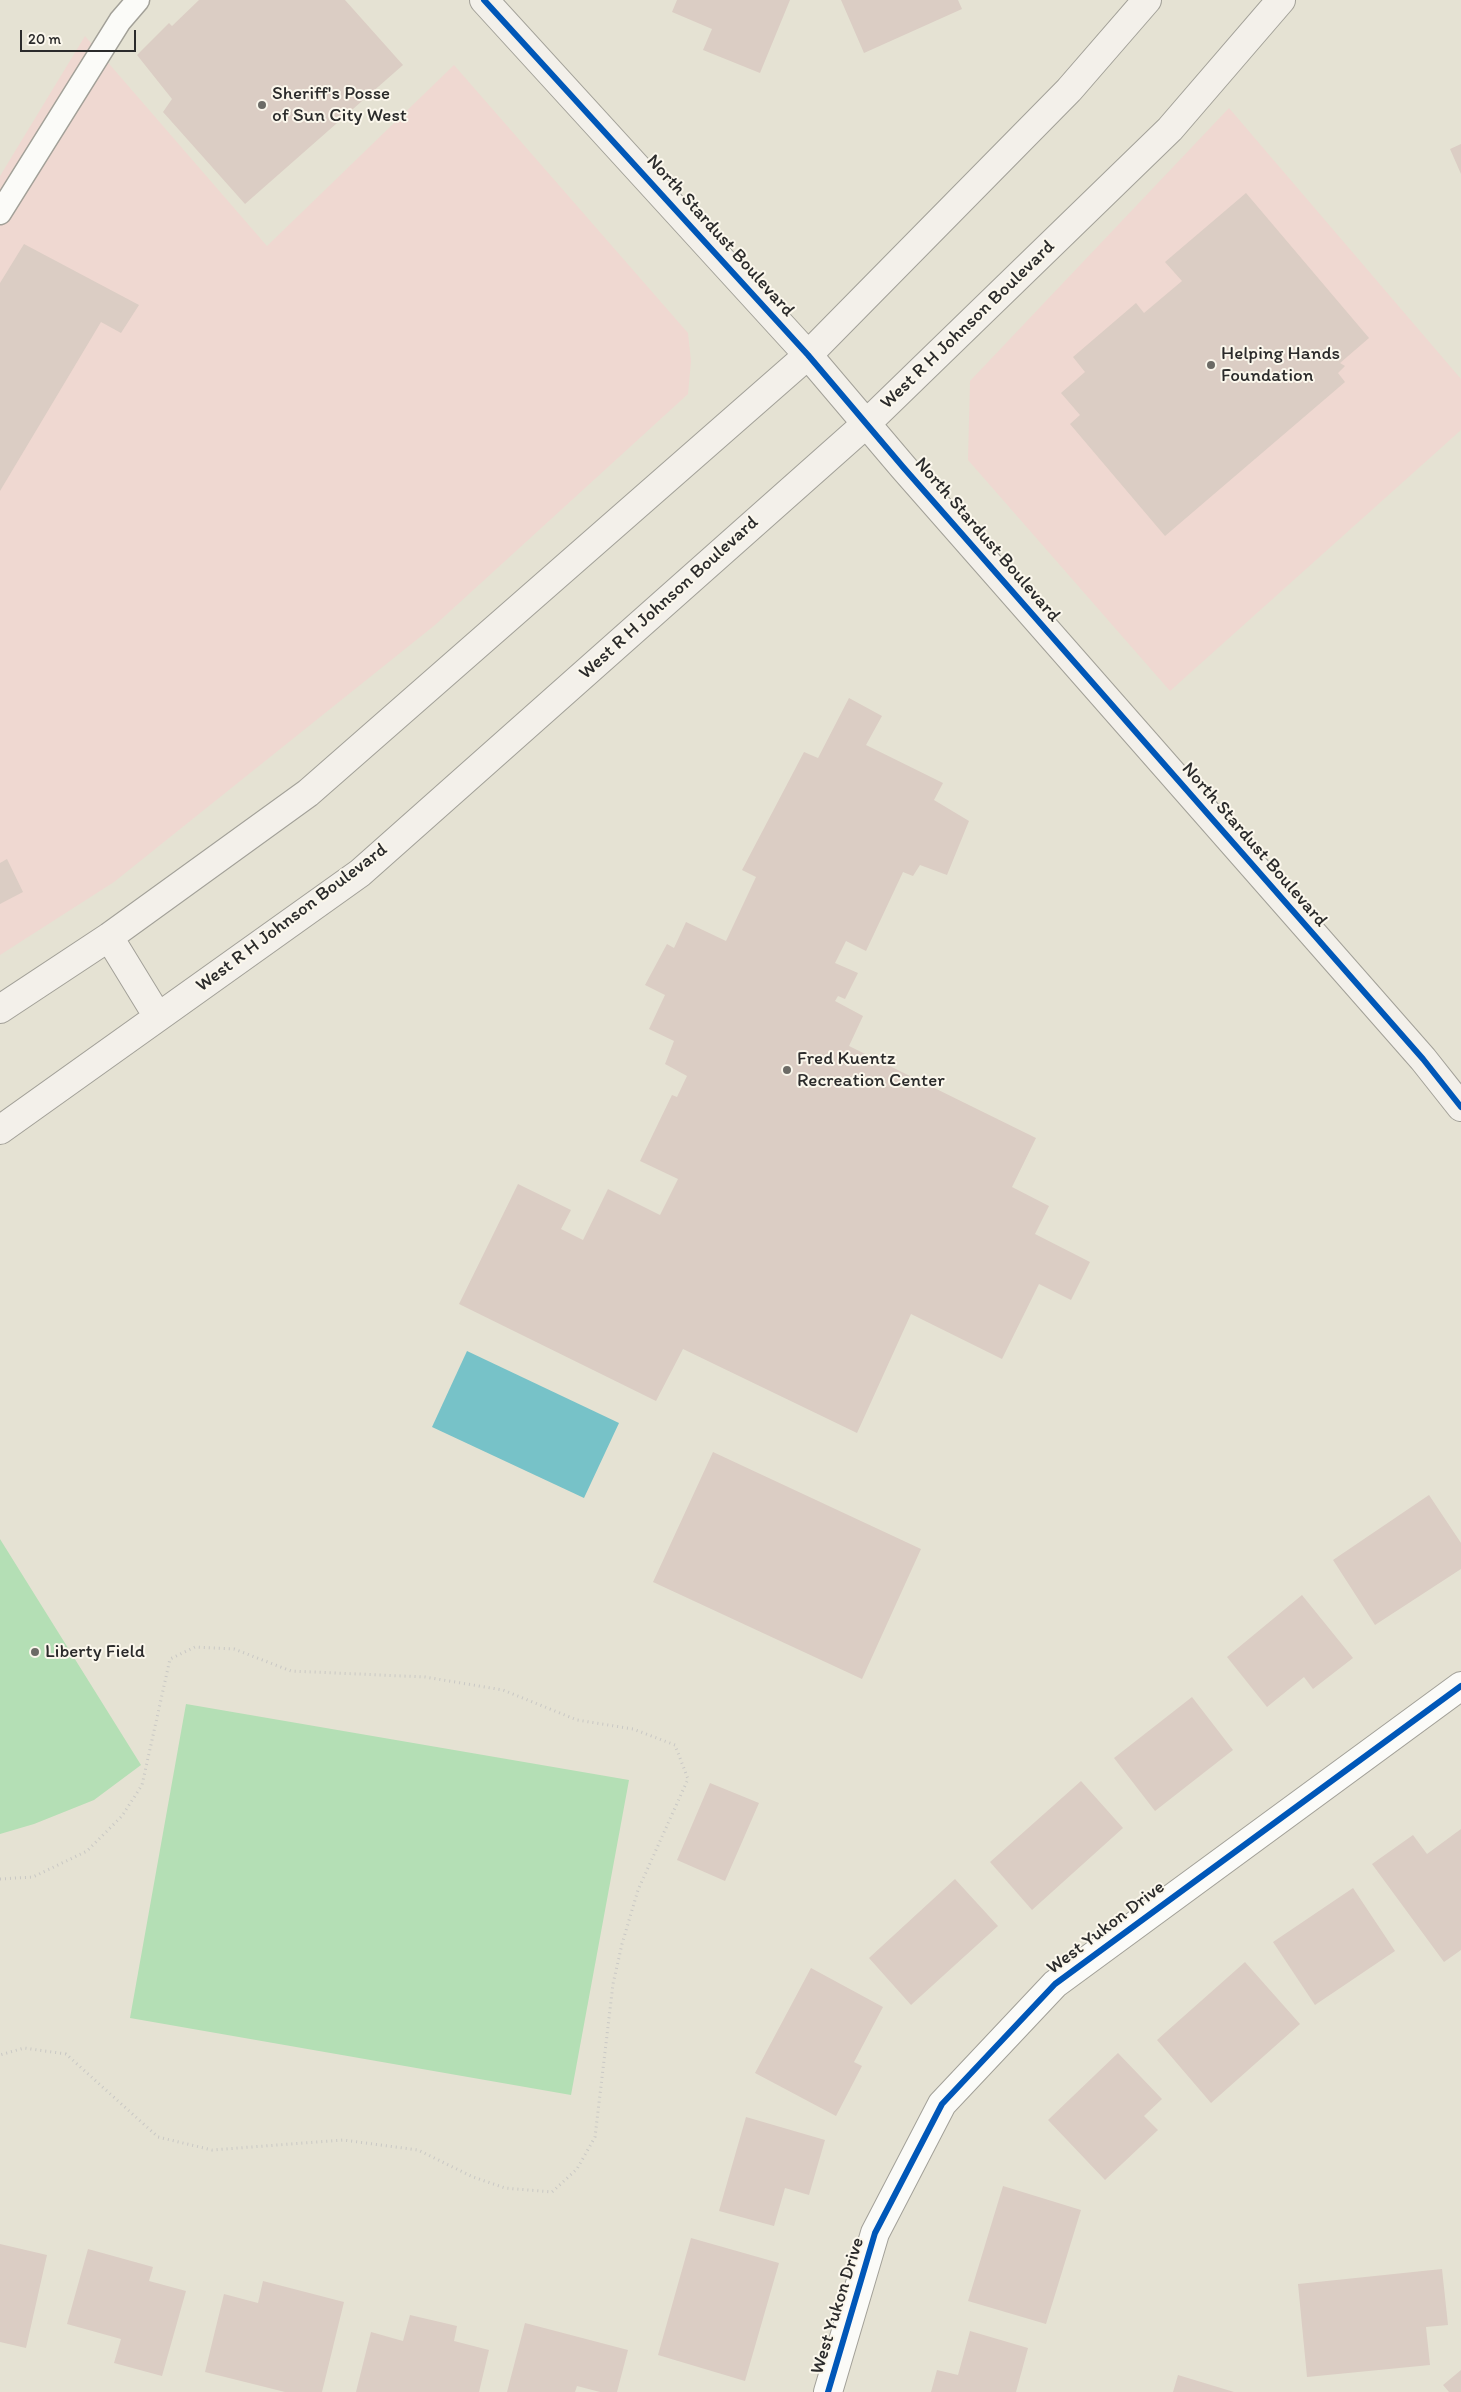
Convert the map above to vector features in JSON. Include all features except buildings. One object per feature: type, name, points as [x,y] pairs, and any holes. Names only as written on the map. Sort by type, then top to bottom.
[{"type":"main road","name":"North Stardust Boulevard","points":[[484,0],[808,356],[1423,1059],[1461,1107]]},
{"type":"main road","points":[[0,1010],[109,937],[308,793],[808,356],[1069,90],[1147,0]]},
{"type":"main road","name":"West R H Johnson Boulevard","points":[[0,1130],[360,873],[867,423],[1170,130],[1281,0]]},
{"type":"main road","points":[[109,937],[158,1017]]},
{"type":"street","name":"West Yukon Drive","points":[[828,2392],[876,2233],[942,2104],[1055,1984],[1458,1695]]},
{"type":"lane","points":[[0,214],[120,21],[138,0]]},
{"type":"path","points":[[0,1879],[33,1877],[87,1851],[122,1816],[142,1785],[170,1659],[195,1647],[234,1649],[291,1671],[425,1677],[503,1690],[577,1720],[633,1729],[676,1745],[688,1779],[638,1890],[622,1944],[613,1984],[595,2137],[577,2169],[552,2192],[505,2188],[473,2177],[418,2150],[343,2140],[212,2150],[167,2140],[158,2137],[66,2054],[24,2048],[0,2055]]},
{"type":"shaded area","points":[[85,36],[267,246],[454,65],[688,333],[691,361],[688,394],[435,625],[114,882],[0,955],[0,176]]},
{"type":"shaded area","points":[[1229,108],[1461,379],[1461,430],[1170,691],[968,460],[970,381]]},
{"type":"green space","name":"Liberty Field","points":[[0,1539],[141,1765],[94,1800],[34,1824],[0,1834]]},
{"type":"green space","points":[[186,1704],[629,1780],[571,2095],[130,2018]]},
{"type":"water","points":[[467,1351],[619,1423],[584,1498],[432,1427]]},
{"type":"cycle path","points":[[484,0],[808,355],[903,467],[1423,1059],[1461,1107]]},
{"type":"cycle path","points":[[828,2392],[875,2233],[942,2104],[1055,1984],[1461,1686]]},
{"type":"place","name":"Sheriff's Posse of Sun City West","points":[[262,105]]},
{"type":"place","name":"Helping Hands Foundation","points":[[1211,365]]},
{"type":"place","name":"Fred Kuentz Recreation Center","points":[[787,1070]]},
{"type":"place","name":"Liberty Field","points":[[35,1652]]}]
